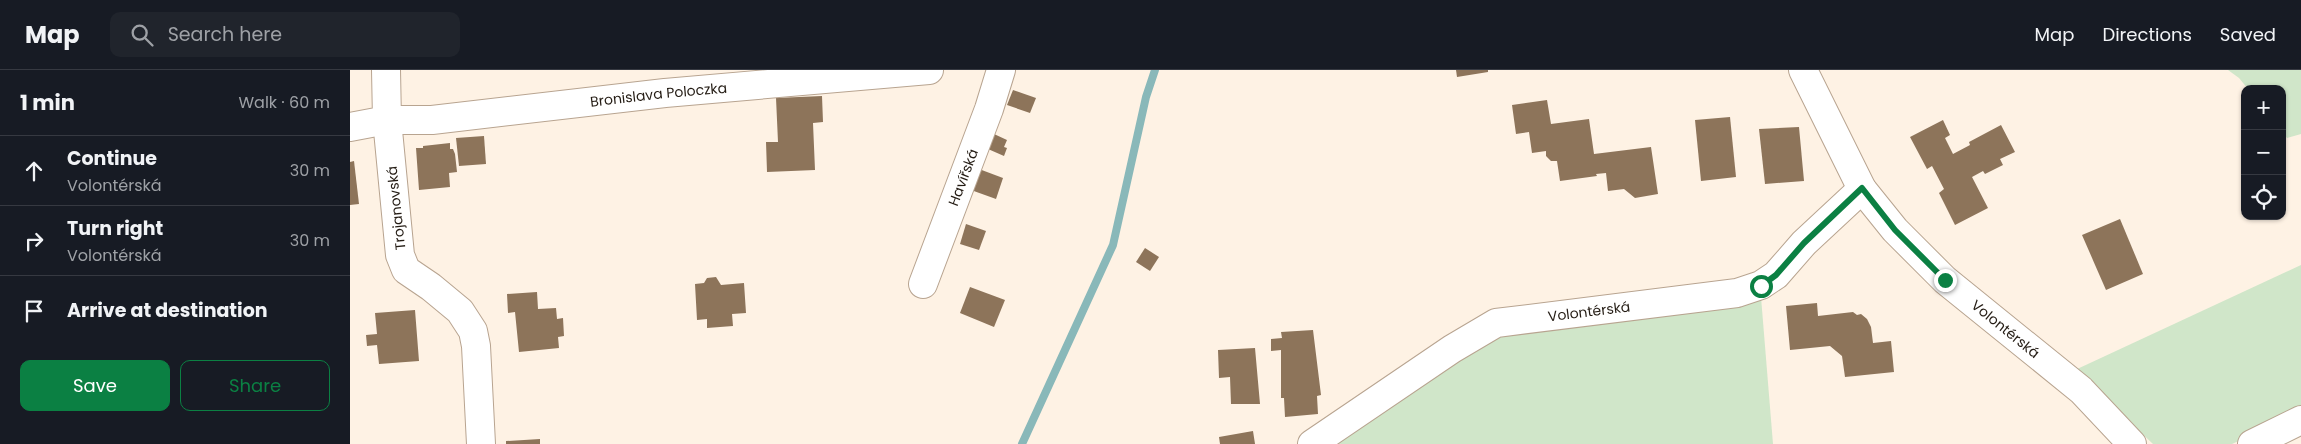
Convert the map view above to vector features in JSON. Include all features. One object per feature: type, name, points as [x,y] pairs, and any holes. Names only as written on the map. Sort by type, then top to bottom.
[{"type":"street","name":"Trojanovská","points":[[386,70],[387,120],[400,255],[406,270],[431,287],[460,311],[473,332],[476,346],[482,444]]},
{"type":"street","name":"Bronislava Poloczka","points":[[350,127],[387,120],[432,120],[683,92],[930,70]]},
{"type":"street","name":"Havířská","points":[[923,284],[988,109],[1000,70]]},
{"type":"street","name":"Volontérská","points":[[1803,70],[1862,188],[1895,230],[1945,280],[2081,390],[2132,444]]},
{"type":"street","name":"Volontérská","points":[[1312,444],[1452,349],[1496,323],[1522,318],[1575,314],[1737,293],[1761,286],[1776,275],[1804,243],[1862,188]]},
{"type":"street","points":[[2252,444],[2301,420]]},
{"type":"green space","points":[[2228,70],[2301,70],[2301,134],[2286,137],[2286,85],[2245,85]]},
{"type":"green space","points":[[2301,265],[2301,413],[2232,444],[2153,444],[2075,370]]},
{"type":"green space","points":[[1761,297],[1773,444],[1332,444],[1505,331]]},
{"type":"building","points":[[1456,70],[1488,70],[1488,72],[1457,77]]},
{"type":"building","points":[[1013,90],[1036,98],[1030,113],[1007,105]]},
{"type":"building","points":[[822,96],[823,122],[813,123],[815,170],[767,172],[766,142],[778,142],[776,98]]},
{"type":"building","points":[[1547,100],[1551,124],[1589,119],[1594,154],[1651,147],[1658,194],[1635,198],[1624,189],[1608,191],[1606,173],[1560,181],[1557,161],[1551,161],[1546,156],[1546,151],[1532,153],[1529,132],[1516,134],[1512,105]]},
{"type":"building","points":[[1730,117],[1736,177],[1701,181],[1695,120]]},
{"type":"building","points":[[1943,120],[1950,135],[1945,138],[1953,154],[1970,145],[1969,142],[2001,125],[2015,152],[2000,159],[2003,165],[1985,174],[1983,171],[1972,177],[1988,208],[1955,225],[1939,193],[1944,189],[1932,166],[1927,169],[1910,137]]},
{"type":"building","points":[[1799,127],[1804,181],[1765,184],[1759,129]]},
{"type":"building","points":[[994,134],[1007,140],[1004,147],[1007,148],[1004,156],[988,149]]},
{"type":"building","points":[[484,136],[486,164],[459,166],[456,138]]},
{"type":"building","points":[[450,143],[450,149],[453,149],[455,154],[457,172],[449,173],[450,187],[419,190],[416,148]]},
{"type":"building","points":[[354,161],[359,204],[350,205],[350,162]]},
{"type":"building","points":[[979,169],[1003,178],[996,199],[971,190]]},
{"type":"building","points":[[2120,219],[2143,274],[2106,290],[2082,235]]},
{"type":"building","points":[[966,224],[986,231],[979,250],[960,244]]},
{"type":"building","points":[[1145,248],[1159,257],[1150,271],[1136,262]]},
{"type":"building","points":[[716,277],[721,285],[744,283],[746,313],[732,314],[733,326],[707,328],[707,319],[697,320],[695,284],[704,283],[707,278]]},
{"type":"building","points":[[970,287],[1005,300],[994,327],[960,313]]},
{"type":"building","points":[[537,292],[538,309],[556,308],[557,319],[563,318],[564,336],[558,337],[559,348],[519,352],[515,312],[508,313],[507,294]]},
{"type":"building","points":[[1817,303],[1818,316],[1853,312],[1857,315],[1861,314],[1867,319],[1871,327],[1873,343],[1891,341],[1894,372],[1845,377],[1842,356],[1830,346],[1790,350],[1786,306]]},
{"type":"building","points":[[415,310],[419,361],[379,364],[377,345],[367,346],[366,335],[377,334],[375,313]]},
{"type":"building","points":[[1313,330],[1321,395],[1317,396],[1318,414],[1285,417],[1284,398],[1281,398],[1281,350],[1271,351],[1271,339],[1282,338],[1281,332]]},
{"type":"building","points":[[1255,348],[1260,404],[1231,404],[1230,377],[1219,378],[1218,350]]},
{"type":"building","points":[[1253,431],[1255,444],[1220,444],[1219,437]]},
{"type":"building","points":[[540,439],[540,444],[506,444],[506,441]]},
{"type":"waterway","points":[[1022,444],[1113,245],[1146,97],[1155,70]]},
{"type":"route","points":[[1761,286],[1776,275],[1804,243],[1862,188],[1895,230],[1945,280]]}]
